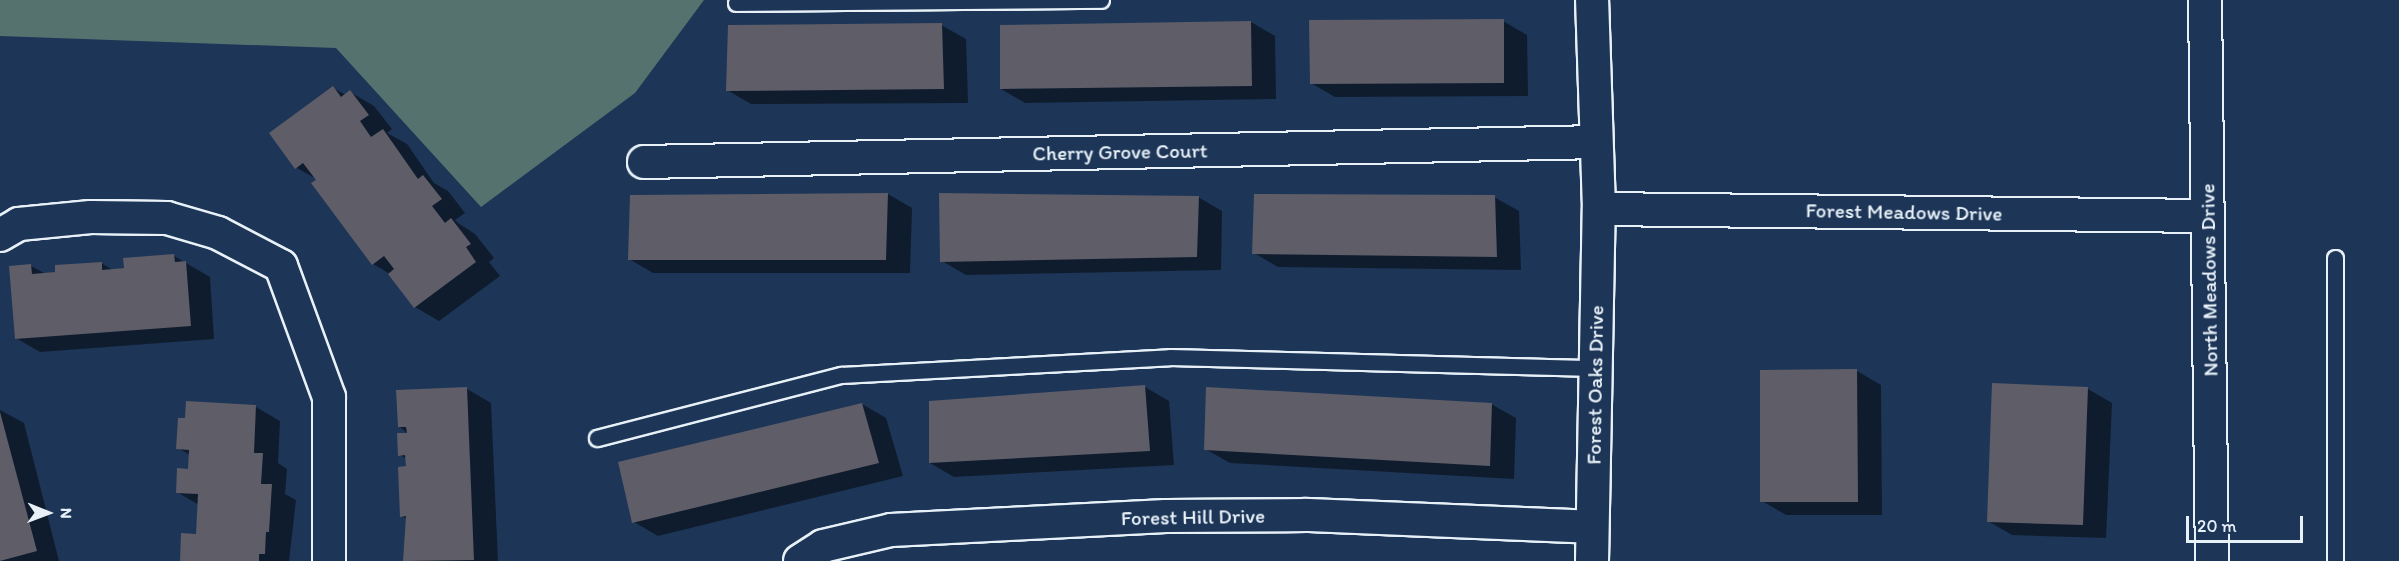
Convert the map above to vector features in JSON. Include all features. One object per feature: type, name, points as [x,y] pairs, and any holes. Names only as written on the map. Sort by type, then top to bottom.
[{"type":"street","name":"Forest Oaks Drive","points":[[1592,0],[1599,209],[1592,561]]},
{"type":"street","name":"North Meadows Drive","points":[[2205,0],[2212,561]]},
{"type":"street","name":"Cherry Grove Court","points":[[644,162],[1596,142]]},
{"type":"street","name":"Forest Meadows Drive","points":[[1599,209],[2208,216]]},
{"type":"street","points":[[0,235],[19,224],[91,217],[167,219],[218,233],[281,266],[328,397],[329,561]]},
{"type":"street","name":"Forest Hill Drive","points":[[800,561],[823,546],[891,530],[1143,517],[1307,515],[1592,528]]},
{"type":"lane","points":[[736,3],[1101,0]]},
{"type":"lane","points":[[2335,258],[2335,561]]},
{"type":"lane","points":[[597,438],[853,374],[1170,357],[1595,368]]},
{"type":"green space","points":[[0,0],[704,0],[635,93],[481,207],[336,48],[0,36]]},
{"type":"building","points":[[1504,19],[1504,83],[1310,84],[1309,20]]},
{"type":"building","points":[[1251,21],[1252,86],[1000,89],[1000,25]]},
{"type":"building","points":[[942,23],[944,89],[726,91],[728,25]]},
{"type":"building","points":[[333,86],[341,97],[350,90],[369,115],[360,121],[371,137],[383,129],[418,179],[423,175],[442,199],[432,206],[445,223],[451,218],[471,244],[466,247],[476,262],[414,308],[388,274],[394,269],[384,256],[372,265],[311,183],[316,180],[303,163],[295,169],[269,133]]},
{"type":"building","points":[[888,193],[886,260],[628,260],[630,195]]},
{"type":"building","points":[[939,193],[1199,196],[1197,257],[940,262]]},
{"type":"building","points":[[1254,194],[1495,195],[1497,257],[1252,254]]},
{"type":"building","points":[[174,254],[175,262],[186,261],[191,326],[15,339],[9,266],[31,264],[32,274],[55,272],[55,265],[102,262],[102,270],[124,268],[123,258]]},
{"type":"building","points":[[1857,369],[1858,502],[1760,502],[1760,370]]},
{"type":"building","points":[[1992,383],[2088,387],[2083,525],[1987,522]]},
{"type":"building","points":[[1145,385],[1150,451],[929,463],[929,401]]},
{"type":"building","points":[[467,387],[474,560],[403,561],[406,516],[400,517],[398,467],[406,466],[405,455],[398,456],[397,433],[407,433],[406,427],[398,427],[396,390]]},
{"type":"building","points":[[1206,387],[1492,403],[1490,466],[1204,450]]},
{"type":"building","points":[[186,401],[256,405],[254,453],[263,453],[261,484],[272,484],[269,532],[266,532],[265,554],[259,554],[259,561],[180,561],[181,533],[196,534],[198,494],[176,493],[177,468],[188,469],[189,450],[176,449],[178,418],[185,418]]},
{"type":"building","points":[[862,403],[879,463],[632,523],[618,462]]},
{"type":"building","points":[[0,412],[37,551],[0,561]]}]
